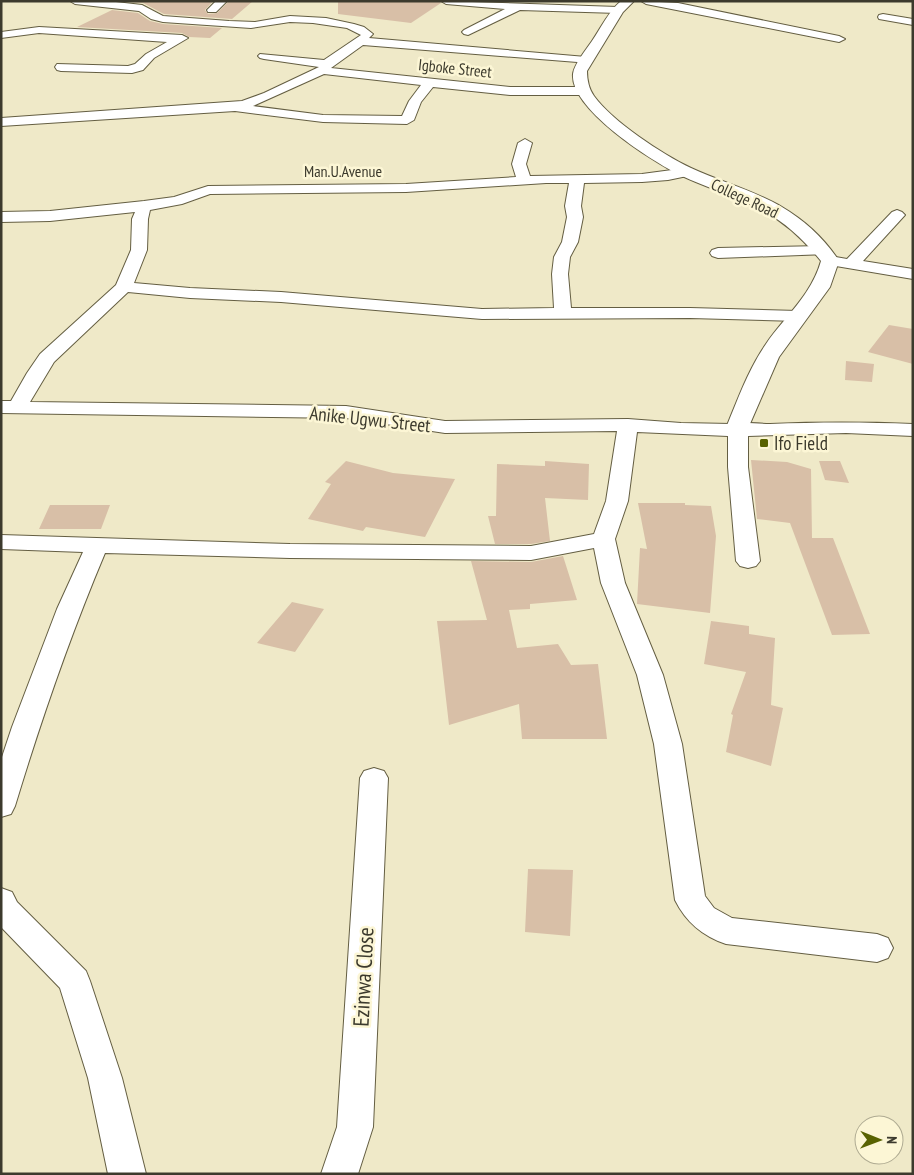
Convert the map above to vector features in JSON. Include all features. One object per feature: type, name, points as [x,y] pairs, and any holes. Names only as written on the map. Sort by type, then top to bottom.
[{"type":"main road","points":[[584,91],[580,80],[580,71],[623,6]]},
{"type":"main road","name":"College Road","points":[[584,91],[590,100],[609,118],[656,154],[687,172],[768,206],[787,218],[826,256]]},
{"type":"main road","points":[[738,428],[769,356],[798,316],[813,300],[829,272],[826,256]]},
{"type":"street","points":[[1,122],[234,107],[250,104],[277,93],[324,67],[367,34],[361,29],[312,20],[285,20],[253,25],[204,22],[155,17],[142,8],[75,1]]},
{"type":"street","points":[[212,10],[222,1]]},
{"type":"street","points":[[446,1],[517,7],[623,6]]},
{"type":"street","points":[[468,32],[528,1]]},
{"type":"street","points":[[646,1],[839,39]]},
{"type":"street","points":[[883,17],[913,22]]},
{"type":"street","points":[[61,67],[128,70],[139,66],[150,56],[180,39],[204,22]]},
{"type":"street","points":[[1,35],[38,30],[180,39]]},
{"type":"street","points":[[360,41],[586,61]]},
{"type":"street","name":"Igboke Street","points":[[264,56],[356,75],[510,91],[584,91]]},
{"type":"street","points":[[234,107],[270,113],[318,117],[390,121],[407,120],[415,101],[430,82]]},
{"type":"street","points":[[524,143],[519,164],[525,181]]},
{"type":"street","name":"Man.U.Avenue","points":[[1,217],[50,216],[144,206],[176,201],[208,190],[224,188],[406,188],[525,181],[668,176],[687,172]]},
{"type":"street","points":[[563,314],[560,274],[562,257],[570,242],[575,217],[573,206],[577,180]]},
{"type":"street","points":[[10,407],[47,358],[124,287],[140,250],[140,220],[144,206]]},
{"type":"street","points":[[852,263],[897,215]]},
{"type":"street","points":[[718,253],[826,256],[852,263],[913,274]]},
{"type":"street","points":[[124,287],[190,293],[280,297],[482,314],[690,313],[798,316]]},
{"type":"street","name":"Anike Ugwu Street","points":[[10,407],[346,412],[445,427],[628,425],[682,429],[738,428],[760,430],[846,427],[913,430]]},
{"type":"street","points":[[628,425],[617,501],[604,539],[613,583],[650,675],[668,744],[690,900],[704,917],[726,931],[877,948]]},
{"type":"street","points":[[738,428],[738,467],[748,561]]},
{"type":"street","points":[[1,542],[281,551],[531,553],[604,539]]},
{"type":"street","points":[[1,806],[25,728],[69,609],[97,546]]},
{"type":"street","name":"Ezinwa Close","points":[[338,1174],[355,1127],[374,778]]},
{"type":"street","points":[[2,906],[74,980],[105,1078],[127,1174]]},
{"type":"building","points":[[213,1],[205,10],[208,14],[217,13],[229,1],[253,1],[232,19],[164,14],[143,3],[129,2]]},
{"type":"building","points":[[338,1],[439,1],[441,3],[411,23],[338,14]]},
{"type":"building","points":[[112,10],[138,13],[150,21],[163,24],[222,28],[210,38],[189,37],[182,33],[77,27]]},
{"type":"building","points":[[889,325],[913,329],[913,364],[868,352]]},
{"type":"building","points":[[846,361],[874,364],[872,382],[845,380]]},
{"type":"building","points":[[751,460],[787,462],[811,469],[812,538],[833,538],[870,634],[832,635],[790,523],[757,519]]},
{"type":"building","points":[[346,461],[393,473],[455,479],[425,537],[366,527],[363,531],[308,519],[331,484],[325,482]]},
{"type":"building","points":[[545,461],[589,464],[588,500],[545,498],[550,541],[531,544],[495,544],[488,516],[496,516],[497,464],[545,466]]},
{"type":"building","points":[[819,461],[840,461],[849,483],[825,480]]},
{"type":"building","points":[[638,503],[685,503],[685,505],[711,506],[716,536],[710,613],[637,604],[640,548],[647,549]]},
{"type":"building","points":[[50,505],[110,505],[101,529],[39,529]]},
{"type":"building","points":[[563,556],[577,600],[530,604],[530,609],[509,610],[517,648],[558,644],[571,665],[598,664],[607,739],[522,739],[519,704],[449,725],[437,621],[487,620],[471,561],[531,562]]},
{"type":"building","points":[[292,602],[324,609],[295,652],[257,643]]},
{"type":"building","points":[[711,621],[749,626],[749,634],[775,638],[771,705],[783,708],[771,766],[726,752],[733,715],[731,714],[746,672],[704,664]]},
{"type":"building","points":[[528,869],[573,870],[570,936],[525,932]]},
{"type":"place","name":"Ifo Field","points":[[764,443]]}]
